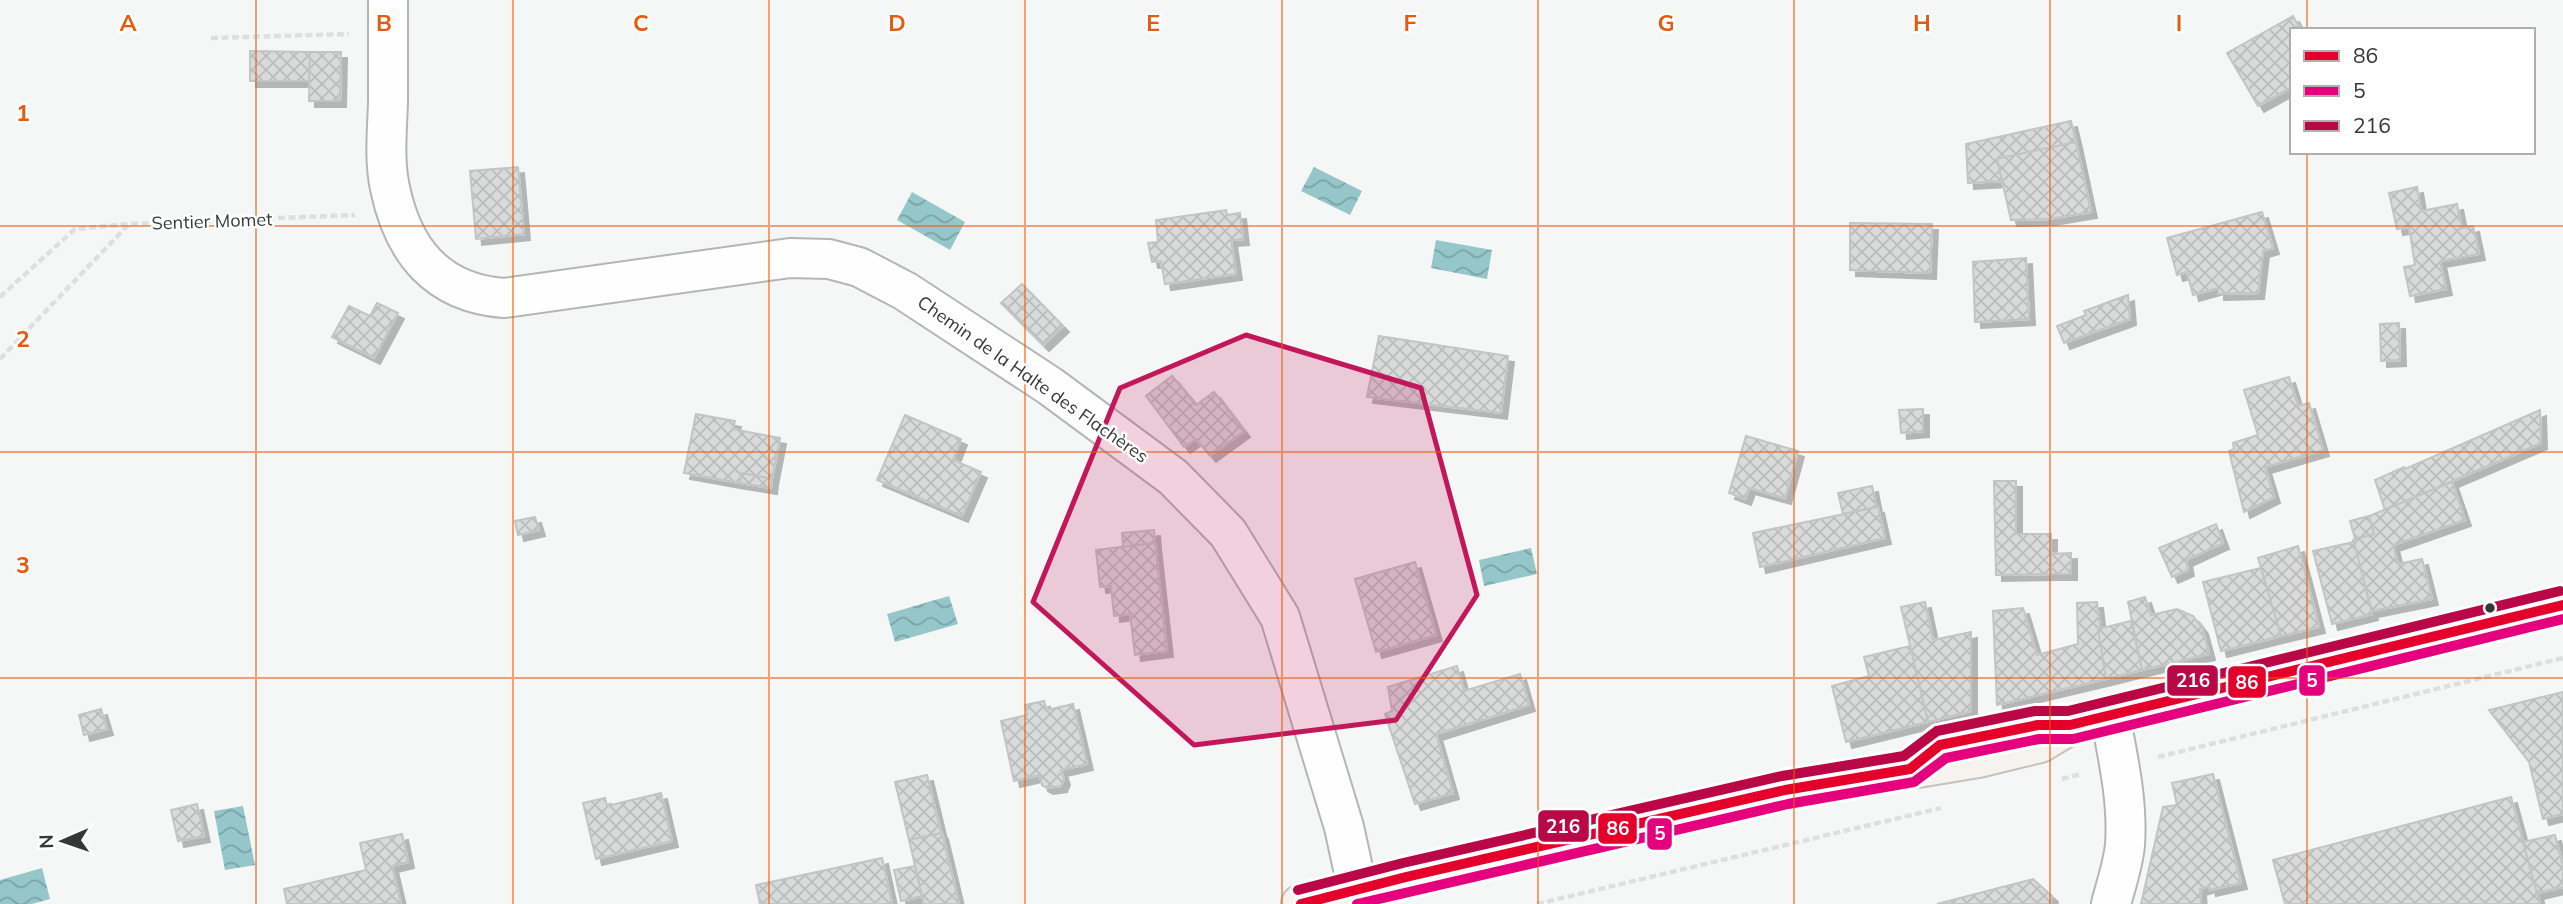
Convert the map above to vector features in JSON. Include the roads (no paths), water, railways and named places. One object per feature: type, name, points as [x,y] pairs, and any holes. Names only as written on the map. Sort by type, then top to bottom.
[{"type":"main road","points":[[1312,903],[1406,877],[1786,790],[1910,769],[1940,746],[2038,725],[2070,725],[2563,605]]},
{"type":"street","name":"Chemin de la Halte des Flachères","points":[[388,17],[387,160],[390,189],[406,238],[419,257],[453,286],[479,296],[504,298],[790,258],[829,259],[859,267],[905,291],[1050,386],[1173,477],[1228,533],[1280,617],[1344,827],[1358,891]]},
{"type":"street","points":[[2110,715],[2126,818],[2125,848],[2111,904]]},
{"type":"water","points":[[1314,167],[1362,191],[1350,215],[1301,191]]},
{"type":"water","points":[[912,192],[965,222],[950,250],[897,220]]},
{"type":"water","points":[[1436,240],[1492,250],[1487,279],[1431,268]]},
{"type":"water","points":[[1531,548],[1537,574],[1484,586],[1479,560]]},
{"type":"water","points":[[949,596],[958,624],[895,642],[887,614]]},
{"type":"water","points":[[243,806],[255,865],[225,870],[214,811]]},
{"type":"water","points":[[42,868],[50,899],[32,904],[0,904],[0,880]]}]
